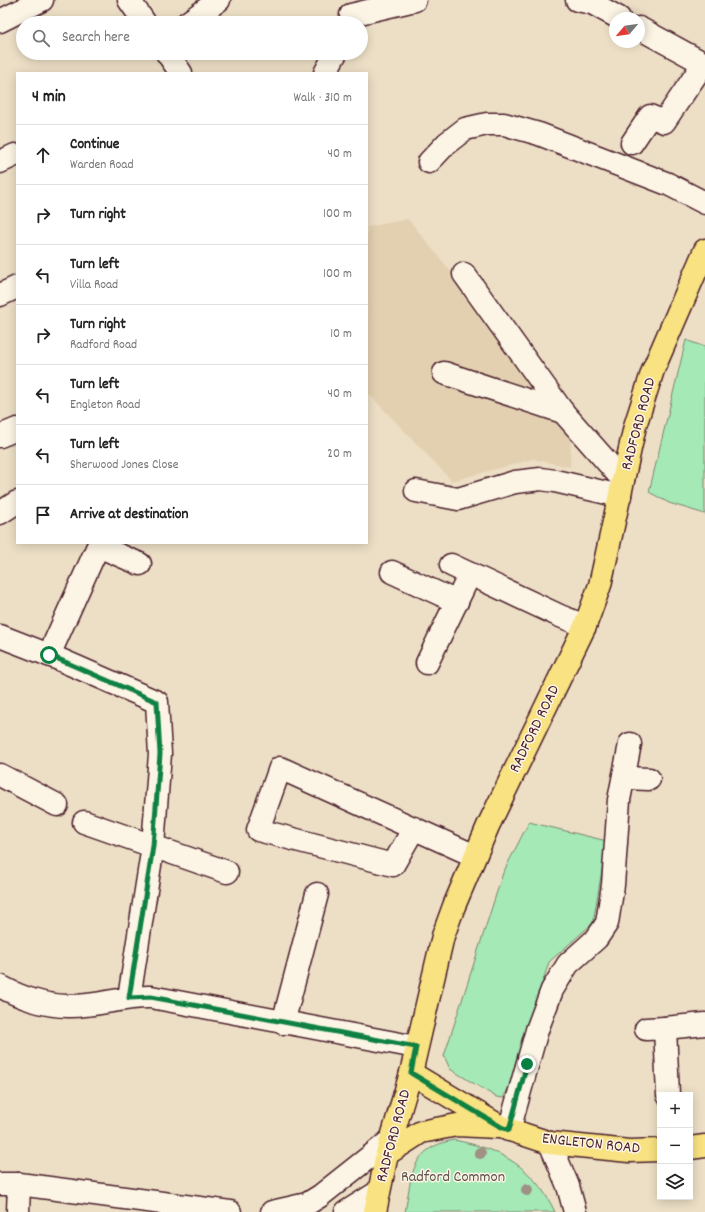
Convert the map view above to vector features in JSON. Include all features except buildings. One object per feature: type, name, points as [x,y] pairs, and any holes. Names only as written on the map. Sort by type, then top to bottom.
[{"type":"main road","name":"RADFORD ROAD","points":[[377,1202],[389,1146],[411,1073],[443,936],[475,856],[585,626],[600,585],[635,426],[653,370],[705,250]]},
{"type":"main road","name":"ENGLETON ROAD","points":[[411,1073],[505,1128],[550,1143],[629,1151],[657,1150]]},
{"type":"main road","name":"ENGLETON ROAD","points":[[389,1146],[421,1132],[457,1125],[505,1128]]},
{"type":"main road","points":[[693,1148],[705,1146]]},
{"type":"street","points":[[0,21],[42,0]]},
{"type":"street","points":[[128,0],[140,16]]},
{"type":"street","points":[[197,16],[219,0]]},
{"type":"street","points":[[350,13],[415,0]]},
{"type":"street","points":[[588,1],[609,13]]},
{"type":"street","points":[[632,143],[650,116],[664,122],[705,63],[645,31]]},
{"type":"street","points":[[172,60],[180,72]]},
{"type":"street","points":[[326,72],[332,60]]},
{"type":"street","points":[[429,162],[447,143],[465,129],[487,124],[504,124],[539,134],[668,184],[705,203]]},
{"type":"street","points":[[464,274],[563,412],[622,488]]},
{"type":"street","points":[[0,296],[16,288]]},
{"type":"street","points":[[444,373],[563,412]]},
{"type":"street","points":[[0,436],[16,428]]},
{"type":"street","points":[[416,491],[458,499],[515,482],[541,480],[622,488]]},
{"type":"street","points":[[0,513],[16,503]]},
{"type":"street","points":[[49,655],[94,544],[140,564]]},
{"type":"street","points":[[450,565],[585,626]]},
{"type":"street","points":[[392,572],[457,602]]},
{"type":"street","points":[[427,663],[470,574]]},
{"type":"street","points":[[0,636],[49,655],[157,702],[160,754],[153,846],[129,998]]},
{"type":"street","points":[[505,1128],[537,1030],[552,990],[568,964],[597,938],[607,922],[613,885],[619,800],[630,744]]},
{"type":"street","points":[[414,828],[393,865],[258,830],[280,768],[414,828],[475,856]]},
{"type":"street","points":[[0,775],[57,805]]},
{"type":"street","points":[[624,778],[649,779]]},
{"type":"street","points":[[84,822],[227,872]]},
{"type":"street","points":[[283,1023],[316,894]]},
{"type":"street","points":[[0,986],[36,1000],[68,1006],[129,998],[151,997],[416,1047]]},
{"type":"street","points":[[667,1092],[655,1028],[705,1024]]},
{"type":"street","points":[[550,1143],[568,1186],[575,1212]]},
{"type":"street","points":[[272,1212],[307,1204],[389,1146]]},
{"type":"street","points":[[18,1212],[10,1184],[230,1212]]},
{"type":"street","points":[[346,1212],[377,1202]]},
{"type":"shaded area","points":[[408,219],[458,280],[571,441],[570,467],[533,459],[452,481],[368,393],[368,227]]},
{"type":"green space","points":[[686,340],[705,347],[705,514],[669,503],[649,492]]},
{"type":"green space","points":[[529,822],[607,841],[593,923],[549,962],[509,1087],[503,1098],[496,1097],[450,1069],[444,1056],[503,873]]},
{"type":"green space","name":"Radford Common","points":[[454,1140],[487,1149],[514,1162],[537,1183],[547,1196],[555,1212],[405,1212],[412,1175],[421,1157],[429,1149]]},
{"type":"route","points":[[49,655],[157,702],[160,754],[153,846],[129,998],[151,997],[270,1021],[416,1047],[411,1073],[501,1127],[509,1130],[527,1064]]}]
